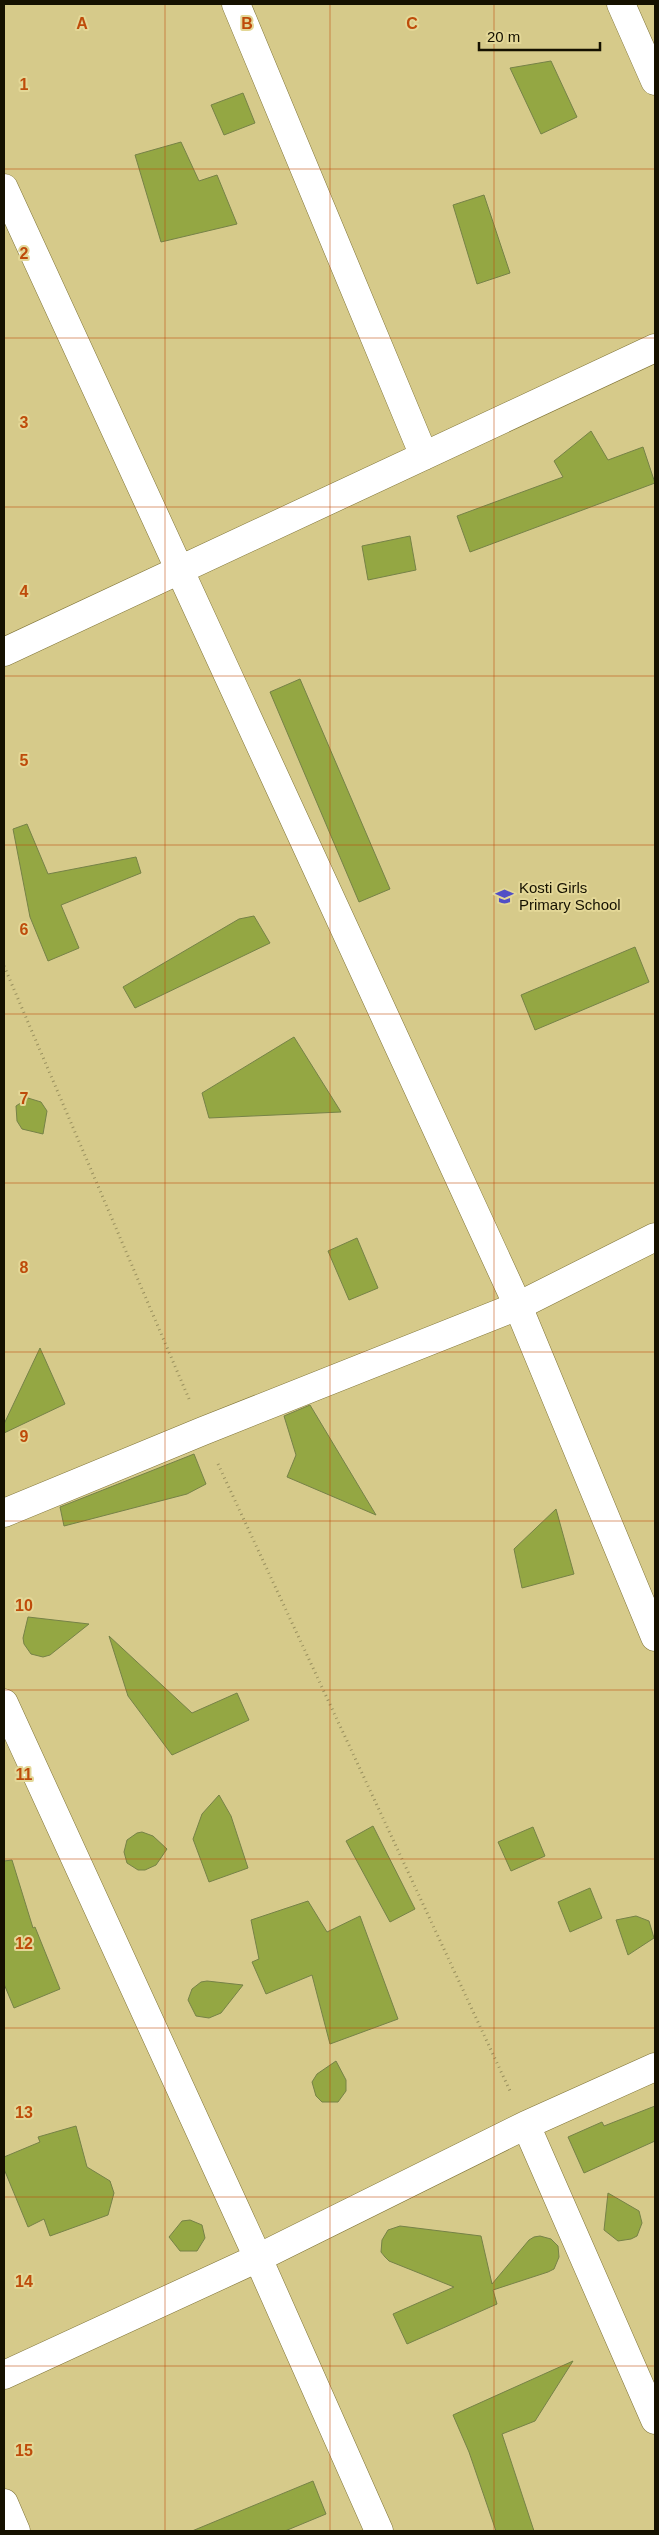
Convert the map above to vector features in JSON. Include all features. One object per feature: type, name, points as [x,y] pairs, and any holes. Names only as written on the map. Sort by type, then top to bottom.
[{"type":"street","points":[[236,4],[424,456]]},
{"type":"street","points":[[621,4],[655,81]]},
{"type":"street","points":[[4,188],[518,1306],[655,1637]]},
{"type":"street","points":[[4,652],[655,348]]},
{"type":"street","points":[[4,1513],[203,1431],[518,1306],[655,1237]]},
{"type":"street","points":[[4,1703],[258,2258],[379,2531]]},
{"type":"street","points":[[4,2375],[258,2258],[526,2125],[655,2066]]},
{"type":"street","points":[[526,2125],[655,2420]]},
{"type":"street","points":[[4,2503],[16,2531]]},
{"type":"path","points":[[4,966],[203,1431],[526,2125]]},
{"type":"building","points":[[551,61],[577,117],[541,134],[510,68]]},
{"type":"building","points":[[243,93],[255,123],[224,135],[211,105]]},
{"type":"building","points":[[181,142],[199,181],[217,175],[237,224],[161,242],[135,155]]},
{"type":"building","points":[[484,195],[510,273],[477,284],[453,205]]},
{"type":"building","points":[[591,431],[608,460],[643,447],[655,483],[470,552],[457,516],[563,477],[554,461]]},
{"type":"building","points":[[410,536],[416,570],[368,580],[362,546]]},
{"type":"building","points":[[300,679],[390,889],[359,902],[270,692]]},
{"type":"building","points":[[27,824],[48,874],[136,857],[141,873],[61,905],[79,948],[48,961],[30,917],[13,829]]},
{"type":"building","points":[[254,916],[270,943],[135,1008],[123,987],[239,919]]},
{"type":"building","points":[[635,947],[649,982],[535,1030],[521,995]]},
{"type":"building","points":[[294,1037],[341,1112],[209,1118],[202,1093]]},
{"type":"building","points":[[28,1098],[41,1102],[47,1111],[43,1134],[22,1129],[17,1121],[16,1106]]},
{"type":"building","points":[[357,1238],[378,1288],[349,1300],[328,1251]]},
{"type":"building","points":[[40,1348],[65,1404],[4,1433],[4,1424]]},
{"type":"building","points":[[310,1405],[376,1515],[287,1477],[296,1455],[284,1416]]},
{"type":"building","points":[[194,1454],[206,1484],[187,1494],[64,1526],[60,1507]]},
{"type":"building","points":[[556,1509],[574,1574],[522,1588],[514,1549]]},
{"type":"building","points":[[28,1617],[89,1624],[50,1655],[43,1657],[31,1654],[24,1644],[23,1638]]},
{"type":"building","points":[[109,1636],[192,1713],[237,1693],[249,1720],[172,1755],[128,1696]]},
{"type":"building","points":[[219,1795],[231,1816],[248,1868],[209,1882],[193,1839],[202,1814]]},
{"type":"building","points":[[373,1826],[415,1909],[390,1922],[346,1841]]},
{"type":"building","points":[[533,1827],[545,1856],[511,1871],[498,1842]]},
{"type":"building","points":[[142,1832],[153,1836],[167,1849],[156,1865],[145,1870],[138,1870],[127,1863],[124,1852],[127,1840]]},
{"type":"building","points":[[12,1860],[33,1928],[35,1927],[60,1989],[14,2008],[4,1984],[4,1861]]},
{"type":"building","points":[[590,1888],[602,1918],[570,1932],[558,1902]]},
{"type":"building","points":[[308,1901],[327,1932],[360,1916],[398,2019],[330,2044],[312,1975],[266,1994],[252,1962],[259,1959],[251,1920]]},
{"type":"building","points":[[636,1916],[649,1921],[654,1938],[628,1955],[616,1920]]},
{"type":"building","points":[[201,1982],[243,1985],[221,2013],[209,2018],[196,2016],[188,2000],[192,1989]]},
{"type":"building","points":[[336,2061],[346,2080],[346,2091],[338,2102],[322,2102],[316,2096],[312,2082],[317,2074]]},
{"type":"building","points":[[655,2106],[655,2141],[584,2173],[568,2137],[602,2122],[604,2126]]},
{"type":"building","points":[[76,2126],[87,2167],[110,2181],[114,2193],[108,2215],[50,2236],[44,2219],[28,2227],[4,2169],[4,2157],[40,2142],[38,2137]]},
{"type":"building","points":[[608,2193],[639,2211],[642,2223],[637,2236],[618,2241],[604,2230]]},
{"type":"building","points":[[190,2220],[202,2225],[205,2238],[197,2251],[180,2251],[169,2237],[182,2221]]},
{"type":"building","points":[[400,2226],[481,2236],[492,2284],[529,2240],[534,2237],[540,2236],[551,2239],[558,2246],[559,2257],[554,2269],[548,2272],[493,2290],[497,2304],[407,2344],[393,2314],[454,2287],[389,2261],[385,2257],[381,2252],[382,2240],[388,2230]]},
{"type":"building","points":[[573,2361],[535,2421],[502,2434],[534,2531],[496,2531],[469,2452],[453,2415]]},
{"type":"building","points":[[313,2481],[326,2514],[285,2531],[192,2531]]},
{"type":"place","name":"Kosti Girls Primary School","points":[[505,896]]}]
